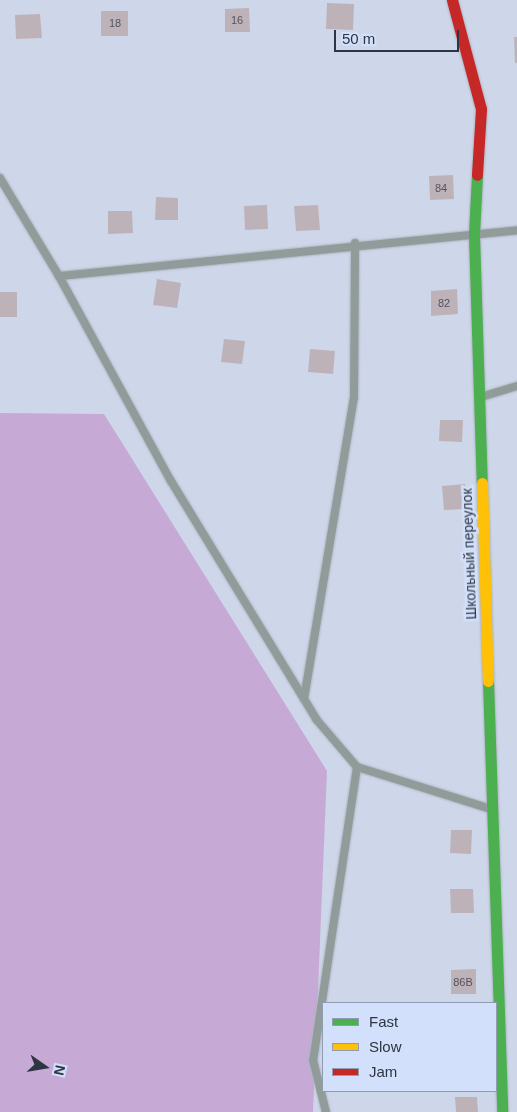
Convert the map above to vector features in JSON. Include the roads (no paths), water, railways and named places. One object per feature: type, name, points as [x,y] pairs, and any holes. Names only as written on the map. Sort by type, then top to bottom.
[{"type":"street","name":"Школьный переулок","points":[[452,0],[481,109],[474,235],[502,1112]]},
{"type":"lane","points":[[0,178],[59,276],[171,482],[304,699],[357,767],[492,810]]},
{"type":"lane","points":[[59,276],[355,243],[474,235],[517,230]]},
{"type":"lane","points":[[304,699],[354,397],[355,243]]},
{"type":"lane","points":[[479,397],[517,386]]},
{"type":"lane","points":[[326,1112],[313,1060],[357,767]]}]
